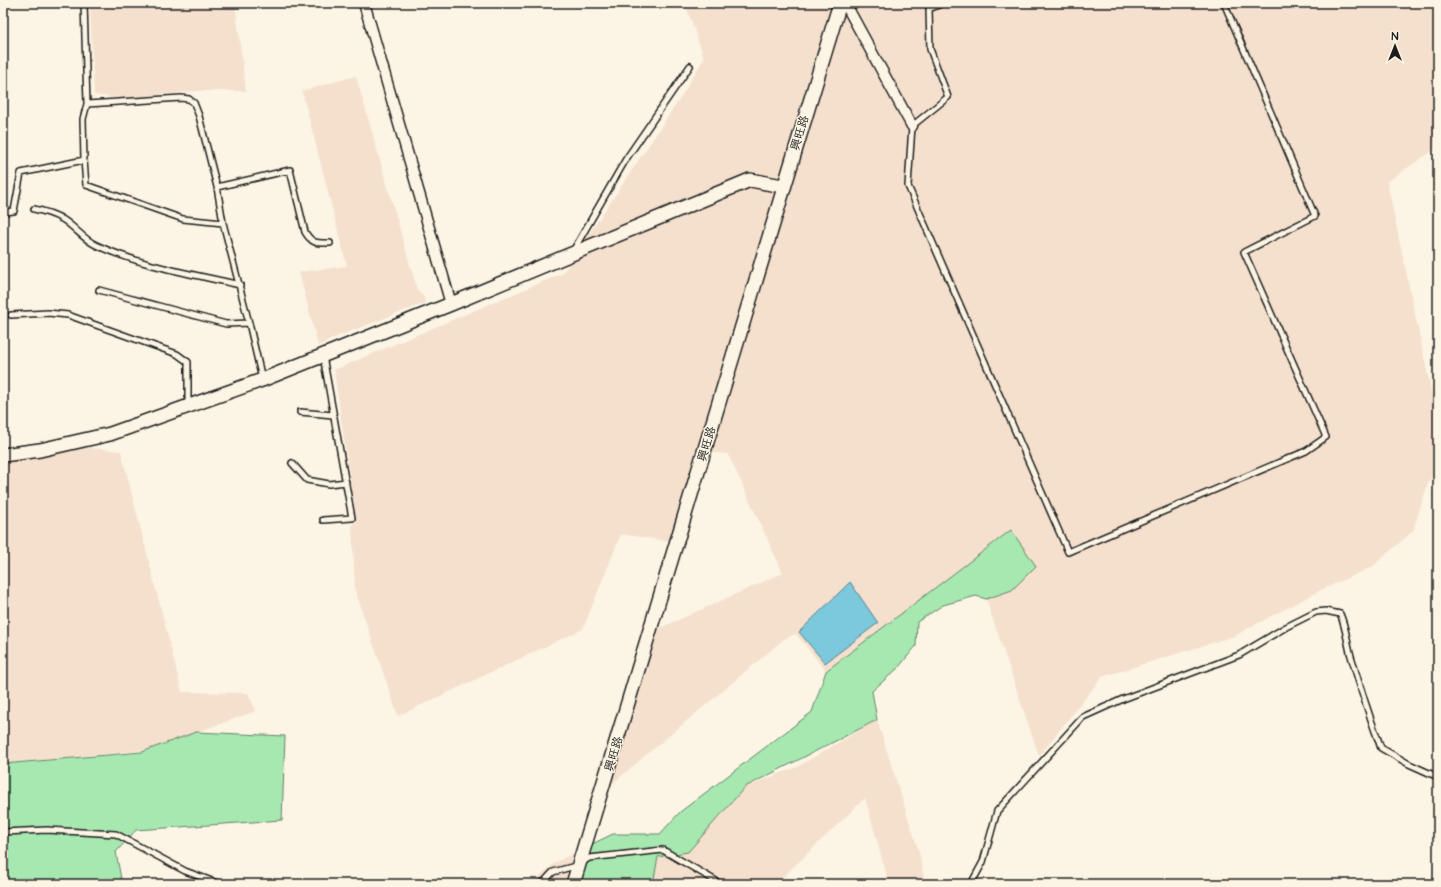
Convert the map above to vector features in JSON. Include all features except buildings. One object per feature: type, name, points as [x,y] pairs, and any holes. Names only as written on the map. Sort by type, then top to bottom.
[{"type":"street","points":[[364,3],[451,304]]},
{"type":"street","name":"興旺路","points":[[573,884],[605,784],[783,186],[840,3]]},
{"type":"street","points":[[845,3],[912,126]]},
{"type":"street","points":[[3,455],[40,450],[110,434],[262,380],[451,304],[750,180],[783,186]]},
{"type":"lane","points":[[84,3],[88,104],[82,119],[86,185],[183,219],[224,223]]},
{"type":"lane","points":[[943,3],[929,9],[930,49],[948,97],[912,126],[908,186],[1068,552],[1306,451],[1326,437],[1244,252],[1315,216],[1224,3]]},
{"type":"lane","points":[[570,255],[626,159],[690,66]]},
{"type":"lane","points":[[88,104],[181,98],[189,99],[194,103],[199,116],[217,188],[224,223],[250,323],[262,380]]},
{"type":"lane","points":[[3,212],[14,211],[21,173],[84,160]]},
{"type":"lane","points":[[217,188],[290,170],[305,232],[310,240],[317,243],[330,243]]},
{"type":"lane","points":[[34,209],[47,212],[62,219],[95,244],[132,259],[240,285]]},
{"type":"lane","points":[[100,290],[226,324],[250,323]]},
{"type":"lane","points":[[11,315],[48,312],[68,315],[177,354],[188,362],[188,407]]},
{"type":"lane","points":[[322,520],[352,518],[323,356]]},
{"type":"lane","points":[[300,412],[334,415]]},
{"type":"lane","points":[[292,463],[307,480],[329,484],[346,482]]},
{"type":"lane","points":[[971,884],[983,862],[997,811],[1083,717],[1123,699],[1239,655],[1286,627],[1316,612],[1326,611],[1340,614],[1365,705],[1381,748],[1409,764],[1438,777]]},
{"type":"lane","points":[[3,832],[48,830],[116,834],[185,871],[220,884]]},
{"type":"lane","points":[[542,884],[553,872],[579,865],[589,858],[663,850],[721,884]]},
{"type":"shaded area","points":[[90,3],[235,3],[246,91],[200,91],[121,98],[94,95]]},
{"type":"shaded area","points":[[685,3],[1438,3],[1438,147],[1387,182],[1438,423],[1438,466],[1428,483],[1413,531],[1372,567],[1321,590],[1234,636],[1102,677],[1039,756],[986,599],[1012,590],[1011,530],[826,671],[796,634],[784,639],[607,788],[651,632],[783,573],[728,454],[704,452],[679,543],[621,534],[583,629],[398,716],[355,590],[352,525],[356,521],[334,370],[563,273],[679,100],[704,58]]},
{"type":"shaded area","points":[[356,76],[417,289],[424,297],[425,303],[338,336],[318,346],[299,272],[347,266],[302,91]]},
{"type":"shaded area","points":[[42,443],[121,451],[182,692],[248,693],[256,711],[147,750],[3,764],[3,464]]},
{"type":"shaded area","points":[[877,720],[919,852],[925,884],[889,884],[865,798],[779,881],[780,884],[653,884],[658,857],[688,852],[745,787],[797,767]]},
{"type":"shaded area","points":[[590,845],[575,884],[532,884],[556,862]]},
{"type":"green space","points":[[1011,530],[1036,566],[1012,590],[986,599],[976,596],[943,605],[917,622],[916,646],[898,668],[872,691],[877,720],[745,787],[688,852],[658,857],[653,884],[575,884],[590,845],[613,834],[660,834],[680,812],[812,712],[826,671]]},
{"type":"green space","points":[[196,732],[285,736],[282,820],[136,830],[116,852],[122,884],[3,884],[3,764],[142,752]]},
{"type":"water","points":[[850,582],[878,623],[825,663],[799,632]]}]
